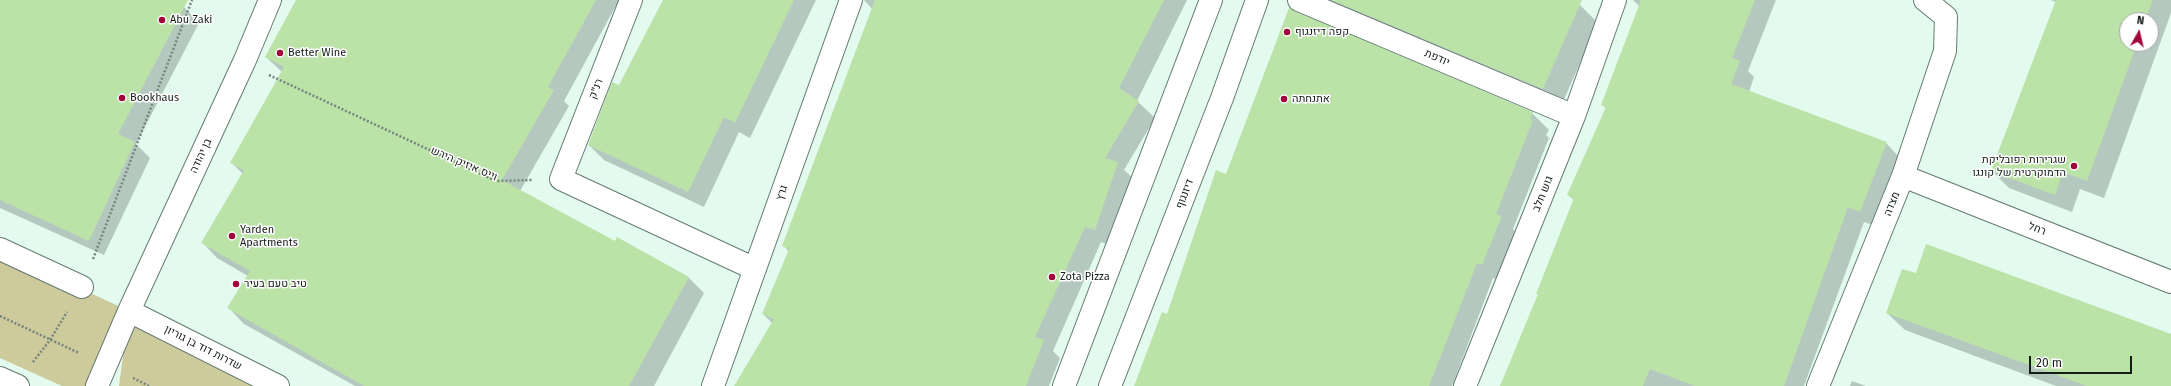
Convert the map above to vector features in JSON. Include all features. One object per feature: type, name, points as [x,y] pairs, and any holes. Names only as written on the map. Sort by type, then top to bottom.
[{"type":"street","name":"בן יהודה","points":[[97,386],[107,366],[129,311],[245,60],[270,0]]},
{"type":"street","name":"רנ\"ק","points":[[561,179],[631,0]]},
{"type":"street","name":"גרץ","points":[[713,386],[851,0]]},
{"type":"street","points":[[1064,386],[1211,0]]},
{"type":"street","name":"דיזנגוף","points":[[1110,386],[1220,106],[1257,0]]},
{"type":"street","name":"יודפת","points":[[1299,0],[1574,116]]},
{"type":"street","name":"גוש חלב","points":[[1465,386],[1574,116],[1616,0]]},
{"type":"street","name":"מצדה","points":[[1818,386],[1903,176],[1944,51],[1946,17],[1925,0]]},
{"type":"street","name":"רחל","points":[[1903,176],[2171,282]]},
{"type":"street","points":[[561,179],[755,269]]},
{"type":"street","points":[[0,249],[82,287]]},
{"type":"street","name":"שדרות דוד בן גוריון","points":[[129,311],[278,386]]},
{"type":"path","points":[[11,383],[50,340],[82,287],[192,0]]},
{"type":"path","name":"וייס איזיק הירש","points":[[245,60],[270,75],[496,181],[561,179]]},
{"type":"path","points":[[0,316],[149,386]]},
{"type":"shaded area","points":[[0,251],[129,311],[281,386],[119,386],[129,312],[88,386],[62,386],[0,358]]},
{"type":"building","points":[[0,0],[188,0],[118,134],[135,142],[89,241],[0,200]]},
{"type":"building","points":[[296,0],[596,0],[548,87],[554,90],[502,180],[615,241],[617,237],[689,277],[629,386],[364,386],[227,308],[250,271],[201,243],[244,170],[230,163],[284,67],[265,57]]},
{"type":"building","points":[[663,0],[794,0],[735,123],[724,117],[688,192],[588,145],[612,82],[619,85]]},
{"type":"building","points":[[875,0],[1164,0],[1119,88],[1139,101],[1105,158],[1118,162],[1095,230],[1085,227],[1035,337],[1044,340],[1026,386],[734,386],[774,319],[762,314],[789,249],[782,246]]},
{"type":"building","points":[[1331,0],[1582,0],[1543,89]]},
{"type":"building","points":[[1641,0],[1755,0],[1732,58],[1740,61],[1731,84],[1887,142],[1860,212],[1848,207],[1784,386],[1695,386],[1650,369],[1643,386],[1500,386],[1538,294],[1536,294],[1574,198],[1567,195],[1606,107],[1601,105]]},
{"type":"building","points":[[2056,0],[2153,0],[2148,12],[2119,12],[2119,52],[2134,52],[2087,181],[2063,172],[2055,195],[1991,171]]},
{"type":"building","points":[[1289,8],[1533,112],[1530,119],[1533,120],[1496,214],[1502,216],[1482,265],[1477,263],[1429,386],[1134,386],[1162,312],[1167,314],[1216,170],[1226,174]]},
{"type":"building","points":[[1926,244],[2171,334],[2171,386],[2087,386],[1886,313],[1902,269],[1916,273]]},
{"type":"place","name":"Abu Zaki","points":[[162,20]]},
{"type":"place","name":"קפה דיזנגוף","points":[[1287,32]]},
{"type":"place","name":"Better Wine","points":[[280,53]]},
{"type":"place","name":"Bookhaus","points":[[122,98]]},
{"type":"place","name":"אתנחתה","points":[[1284,99]]},
{"type":"place","name":"שגרירות רפובליקת הדמוקרטית של קונגו","points":[[2074,166]]},
{"type":"place","name":"Yarden Apartments","points":[[232,236]]},
{"type":"place","name":"Zota Pizza","points":[[1052,277]]},
{"type":"place","name":"טיב טעם בעיר","points":[[236,284]]}]
